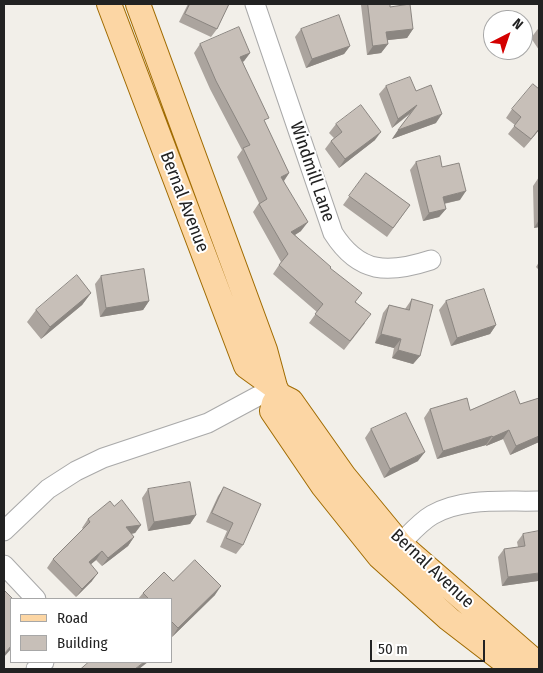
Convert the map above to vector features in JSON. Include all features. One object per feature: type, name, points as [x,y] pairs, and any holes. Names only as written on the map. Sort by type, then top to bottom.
[{"type":"main road","name":"Bernal Avenue","points":[[109,4],[246,366],[291,401],[344,476],[400,544],[539,665]]},
{"type":"main road","name":"Bernal Avenue","points":[[138,4],[265,350],[277,391],[272,411],[323,486],[379,556],[449,619],[514,669]]},
{"type":"street","name":"Windmill Lane","points":[[255,4],[333,233],[340,243],[356,258],[378,267],[392,270],[407,268],[431,260]]},
{"type":"street","points":[[4,531],[48,489],[76,471],[103,458],[208,423],[277,391]]},
{"type":"street","points":[[400,544],[430,516],[449,507],[471,503],[539,501]]},
{"type":"street","points":[[4,565],[35,598]]},
{"type":"building","points":[[190,4],[229,4],[217,29],[185,14]]},
{"type":"building","points":[[368,4],[390,4],[390,7],[410,4],[413,29],[386,32],[388,44],[373,46]]},
{"type":"building","points":[[339,15],[350,46],[312,59],[301,29]]},
{"type":"building","points":[[239,27],[250,53],[240,57],[269,118],[264,120],[289,173],[281,177],[308,222],[291,232],[330,268],[362,293],[355,302],[371,314],[350,341],[315,314],[323,304],[279,265],[288,254],[259,204],[267,199],[243,148],[250,145],[216,81],[200,44]]},
{"type":"building","points":[[410,77],[416,91],[431,85],[442,114],[398,130],[417,105],[398,119],[386,86]]},
{"type":"building","points":[[533,84],[539,89],[539,129],[531,139],[514,126],[521,117],[512,109]]},
{"type":"building","points":[[361,105],[381,132],[345,159],[331,141],[342,132],[336,124]]},
{"type":"building","points":[[440,156],[442,167],[459,163],[466,191],[443,197],[446,209],[429,213],[416,162]]},
{"type":"building","points":[[366,173],[410,205],[393,228],[349,196]]},
{"type":"building","points":[[144,269],[149,301],[106,308],[101,276]]},
{"type":"building","points":[[77,275],[91,293],[50,327],[36,310]]},
{"type":"building","points":[[484,289],[496,325],[457,338],[446,301]]},
{"type":"building","points":[[412,299],[433,305],[420,356],[398,350],[401,339],[381,334],[389,305],[409,310]]},
{"type":"building","points":[[515,391],[520,404],[539,398],[539,436],[516,446],[509,430],[493,437],[443,451],[430,409],[467,398],[470,410]]},
{"type":"building","points":[[406,413],[425,452],[390,469],[371,429]]},
{"type":"building","points":[[190,482],[196,515],[154,522],[148,489]]},
{"type":"building","points":[[224,487],[261,504],[243,545],[226,538],[233,523],[212,513]]},
{"type":"building","points":[[122,500],[141,525],[126,527],[134,537],[108,558],[102,551],[89,562],[98,573],[82,589],[53,559],[90,522],[88,519],[110,501],[114,506]]},
{"type":"building","points":[[539,531],[539,573],[508,577],[504,549],[525,546],[523,534]]},
{"type":"building","points":[[195,560],[221,586],[178,628],[172,622],[172,598],[148,598],[143,593],[164,572],[173,581]]},
{"type":"building","points":[[4,590],[12,598],[10,598],[10,647],[4,654]]},
{"type":"building","points":[[88,663],[143,663],[135,669],[81,669]]}]
